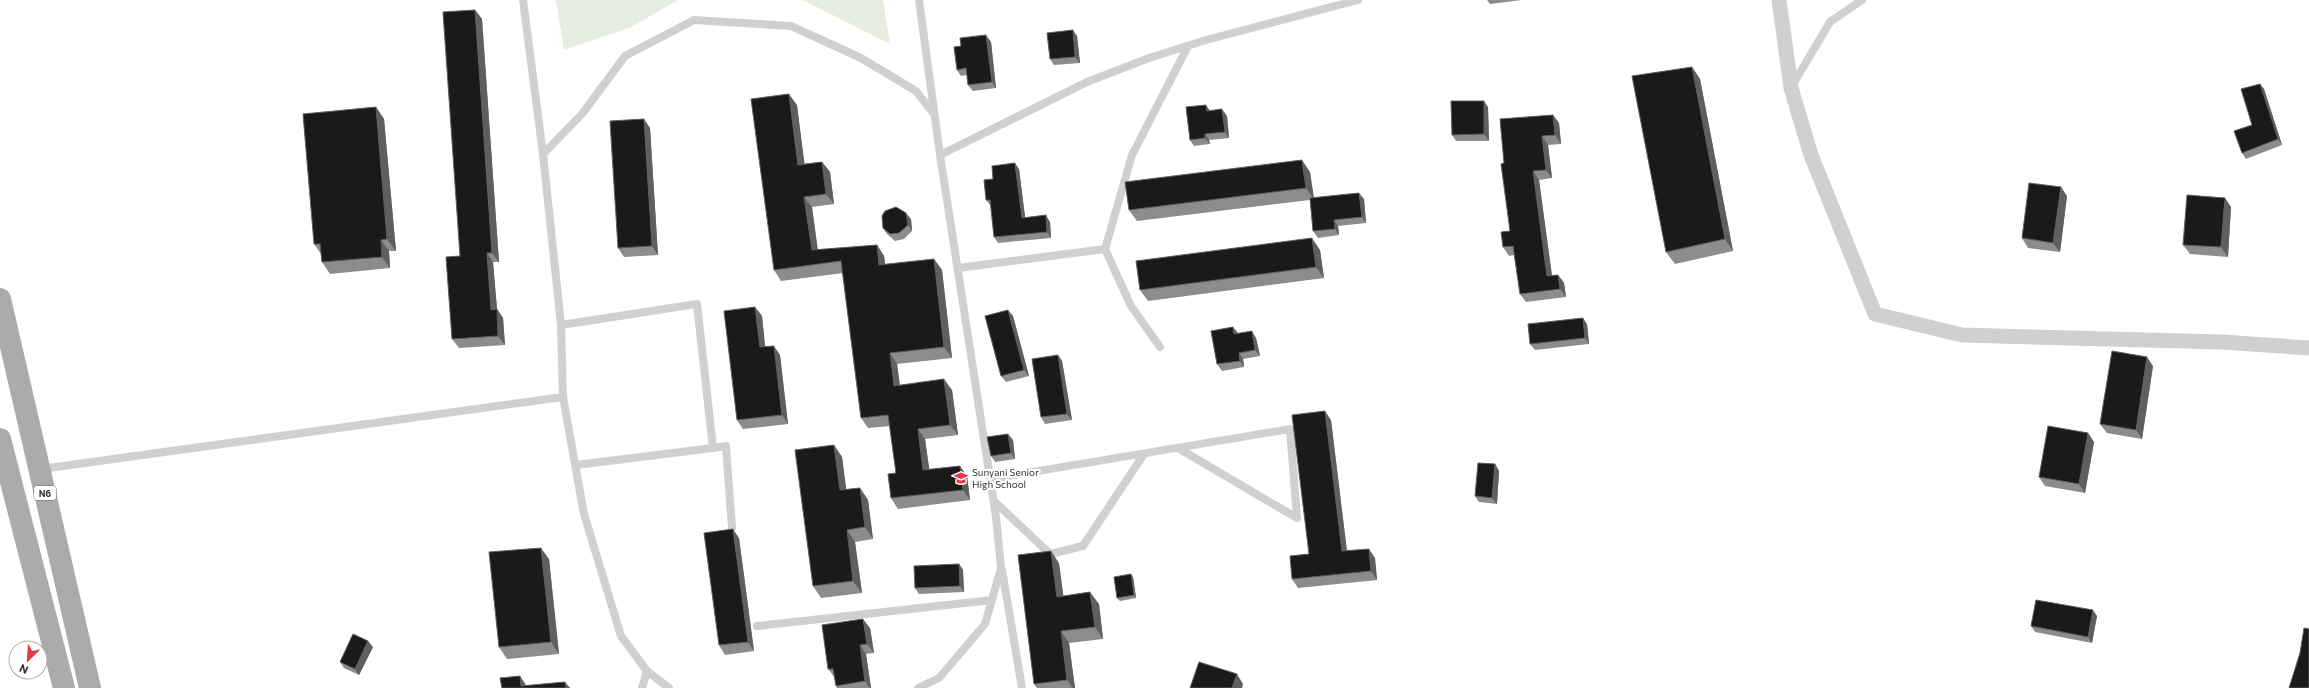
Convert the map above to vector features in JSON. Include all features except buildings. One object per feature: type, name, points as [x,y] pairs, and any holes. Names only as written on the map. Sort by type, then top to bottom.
[{"type":"main road","name":"N6","points":[[0,299],[90,688]]},
{"type":"main road","points":[[0,439],[64,688]]},
{"type":"street","points":[[1779,0],[1791,88],[1811,155],[1875,314],[1962,335],[2222,342],[2309,348]]},
{"type":"lane","points":[[523,0],[543,154],[561,325],[563,397],[584,514],[621,636],[647,671],[668,688]]},
{"type":"lane","points":[[919,0],[940,155],[991,479],[1001,568],[1022,688]]},
{"type":"lane","points":[[940,155],[1086,82],[1188,46],[1358,0]]},
{"type":"lane","points":[[1791,88],[1830,22],[1862,0]]},
{"type":"lane","points":[[543,154],[582,114],[625,56],[694,20],[791,26],[861,58],[916,91],[935,115]]},
{"type":"lane","points":[[1160,347],[1132,306],[1105,249],[1132,155],[1188,46]]},
{"type":"lane","points":[[958,268],[1105,249]]},
{"type":"lane","points":[[561,325],[697,304],[713,448]]},
{"type":"lane","points":[[40,470],[563,397]]},
{"type":"lane","points":[[991,479],[1290,429],[1297,518],[1178,448]]},
{"type":"lane","points":[[576,465],[726,446],[732,528]]},
{"type":"lane","points":[[994,500],[1050,554],[1083,546],[1144,454]]},
{"type":"lane","points":[[918,688],[939,678],[985,624],[1001,568]]},
{"type":"lane","points":[[757,626],[992,600]]},
{"type":"lane","points":[[642,688],[647,671]]},
{"type":"shaded area","points":[[556,0],[678,0],[631,27],[564,50]]},
{"type":"shaded area","points":[[803,0],[883,0],[890,44]]},
{"type":"place","name":"Sunyani Senior High School","points":[[961,478]]}]
